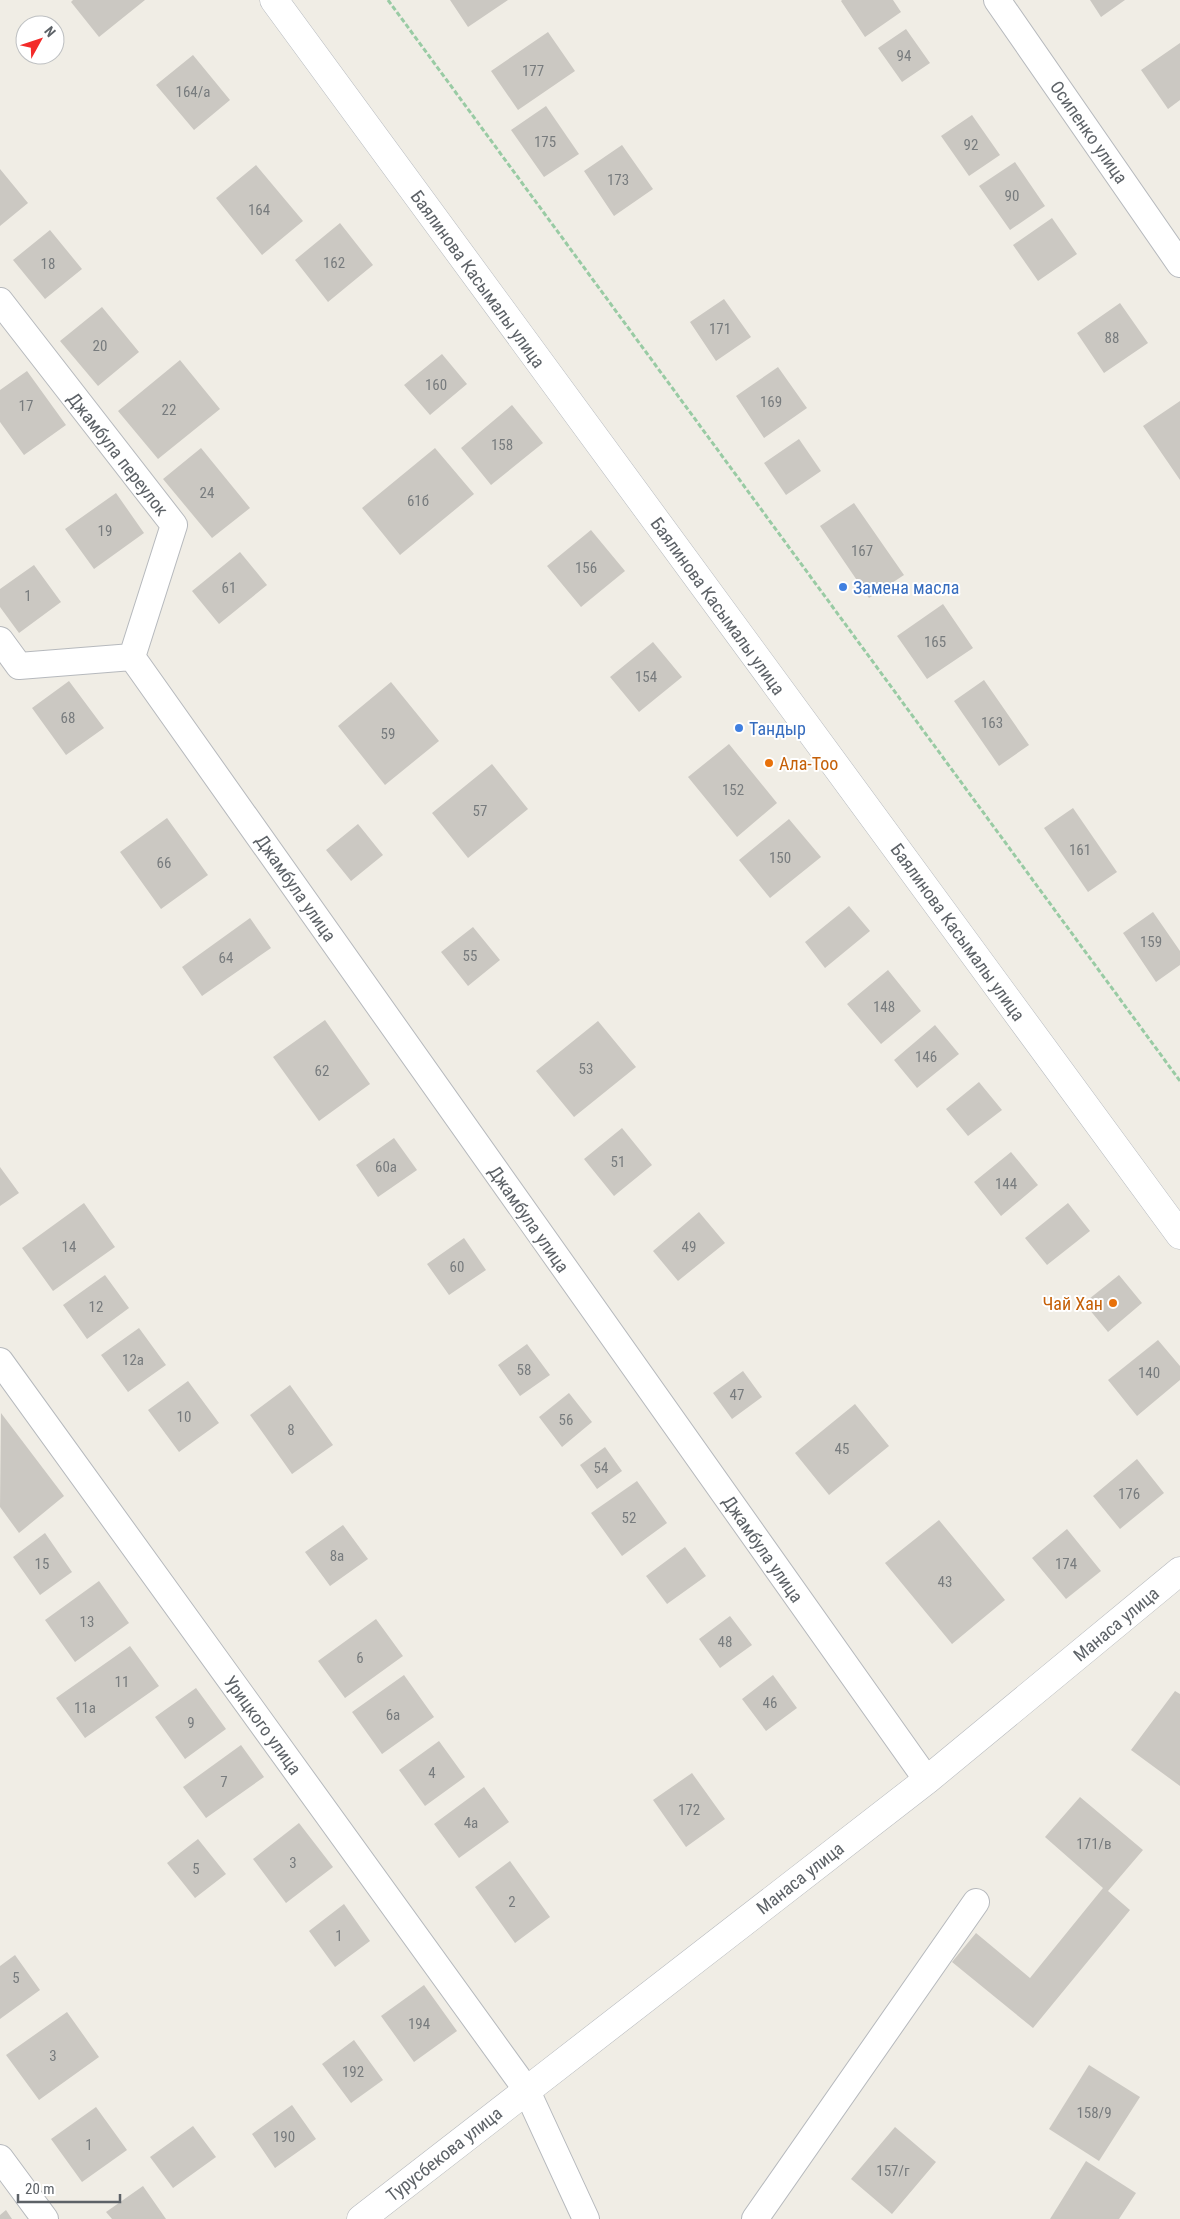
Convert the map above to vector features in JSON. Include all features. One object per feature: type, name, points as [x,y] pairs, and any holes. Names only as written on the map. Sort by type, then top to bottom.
[{"type":"main road","name":"Баялинова Касымалы улица","points":[[274,0],[1180,1235]]},
{"type":"main road","name":"Манаса улица","points":[[526,2089],[927,1780],[1180,1571]]},
{"type":"main road","name":"Турусбекова улица","points":[[361,2219],[526,2089]]},
{"type":"street","name":"Осипенко улица","points":[[997,0],[1180,264]]},
{"type":"street","name":"Джамбула переулок","points":[[0,301],[174,525],[132,657]]},
{"type":"street","points":[[0,640],[19,666],[132,657]]},
{"type":"street","name":"Джамбула улица","points":[[132,657],[927,1780]]},
{"type":"street","name":"Урицкого улица","points":[[0,1361],[526,2089]]},
{"type":"street","points":[[755,2219],[976,1902]]},
{"type":"street","points":[[526,2089],[586,2219]]},
{"type":"street","points":[[0,2158],[45,2219]]},
{"type":"path","points":[[388,0],[1180,1081]]},
{"type":"building","points":[[73,0],[145,0],[99,37],[71,2]]},
{"type":"building","points":[[450,0],[508,0],[468,27]]},
{"type":"building","points":[[842,0],[893,0],[901,12],[865,37]]},
{"type":"building","points":[[1090,0],[1125,0],[1101,17]]},
{"type":"building","points":[[906,29],[930,63],[902,82],[878,48]]},
{"type":"building","points":[[548,32],[575,71],[518,110],[491,71]]},
{"type":"building","points":[[1180,43],[1180,100],[1168,109],[1141,70]]},
{"type":"building","points":[[193,55],[230,100],[194,130],[156,85]]},
{"type":"building","points":[[546,106],[579,154],[544,177],[511,130]]},
{"type":"building","points":[[972,115],[1000,155],[969,176],[941,136]]},
{"type":"building","points":[[622,145],[653,189],[614,216],[584,171]]},
{"type":"building","points":[[1015,162],[1045,206],[1010,230],[979,186]]},
{"type":"building","points":[[256,165],[303,221],[262,255],[216,198]]},
{"type":"building","points":[[0,169],[28,203],[0,226]]},
{"type":"building","points":[[1052,218],[1077,254],[1038,281],[1013,245]]},
{"type":"building","points":[[340,223],[373,265],[328,302],[295,260]]},
{"type":"building","points":[[50,230],[82,269],[45,299],[13,260]]},
{"type":"building","points":[[724,299],[751,337],[716,361],[690,322]]},
{"type":"building","points":[[1120,303],[1148,343],[1104,373],[1077,333]]},
{"type":"building","points":[[102,307],[139,352],[98,386],[60,341]]},
{"type":"building","points":[[442,354],[467,384],[430,415],[404,385]]},
{"type":"building","points":[[180,360],[220,409],[158,459],[118,411]]},
{"type":"building","points":[[778,367],[807,408],[764,438],[736,396]]},
{"type":"building","points":[[27,371],[66,425],[24,455],[0,422],[0,390]]},
{"type":"building","points":[[1180,401],[1180,480],[1143,426]]},
{"type":"building","points":[[512,405],[543,443],[491,485],[461,448]]},
{"type":"building","points":[[799,439],[821,471],[786,495],[764,463]]},
{"type":"building","points":[[201,448],[250,508],[212,538],[163,479]]},
{"type":"building","points":[[435,448],[474,494],[400,555],[362,508]]},
{"type":"building","points":[[116,493],[144,533],[94,569],[65,529]]},
{"type":"building","points":[[854,503],[904,575],[869,598],[820,526]]},
{"type":"building","points":[[591,530],[625,571],[581,607],[547,566]]},
{"type":"building","points":[[240,552],[267,585],[219,624],[192,591]]},
{"type":"building","points":[[34,565],[61,602],[19,633],[0,607],[0,589]]},
{"type":"building","points":[[943,604],[973,648],[927,679],[897,636]]},
{"type":"building","points":[[653,642],[682,677],[639,712],[610,677]]},
{"type":"building","points":[[984,680],[1029,745],[999,766],[954,701]]},
{"type":"building","points":[[69,681],[104,728],[66,755],[32,708]]},
{"type":"building","points":[[391,682],[439,741],[385,785],[338,726]]},
{"type":"building","points":[[729,744],[777,803],[737,837],[688,777]]},
{"type":"building","points":[[492,764],[528,809],[468,858],[432,813]]},
{"type":"building","points":[[1073,808],[1117,872],[1088,892],[1044,828]]},
{"type":"building","points":[[167,818],[208,875],[161,909],[120,852]]},
{"type":"building","points":[[789,819],[821,857],[770,898],[739,860]]},
{"type":"building","points":[[358,824],[383,855],[351,881],[326,850]]},
{"type":"building","points":[[849,906],[870,931],[825,968],[805,942]]},
{"type":"building","points":[[1153,912],[1180,951],[1180,965],[1156,982],[1123,933]]},
{"type":"building","points":[[250,918],[271,948],[202,996],[182,967]]},
{"type":"building","points":[[473,927],[500,960],[468,986],[441,952]]},
{"type":"building","points":[[888,970],[921,1011],[881,1044],[847,1004]]},
{"type":"building","points":[[325,1020],[370,1084],[319,1121],[273,1057]]},
{"type":"building","points":[[598,1021],[636,1067],[574,1117],[536,1071]]},
{"type":"building","points":[[935,1025],[959,1054],[917,1088],[894,1060]]},
{"type":"building","points":[[979,1082],[1002,1110],[968,1136],[946,1109]]},
{"type":"building","points":[[622,1128],[652,1165],[614,1196],[584,1159]]},
{"type":"building","points":[[394,1138],[417,1170],[378,1197],[356,1165]]},
{"type":"building","points":[[1011,1152],[1038,1185],[1001,1216],[974,1182]]},
{"type":"building","points":[[0,1167],[19,1193],[0,1206]]},
{"type":"building","points":[[84,1203],[115,1247],[53,1291],[22,1248]]},
{"type":"building","points":[[1068,1203],[1090,1231],[1047,1265],[1025,1238]]},
{"type":"building","points":[[699,1212],[725,1243],[678,1281],[653,1251]]},
{"type":"building","points":[[464,1238],[486,1270],[449,1295],[427,1264]]},
{"type":"building","points":[[105,1275],[129,1308],[87,1339],[63,1305]]},
{"type":"building","name":"Чай Хан","points":[[1119,1275],[1142,1303],[1108,1332],[1084,1303]]},
{"type":"building","points":[[139,1328],[166,1365],[128,1392],[101,1355]]},
{"type":"building","points":[[1158,1340],[1180,1366],[1180,1380],[1137,1416],[1108,1380]]},
{"type":"building","points":[[527,1344],[550,1375],[520,1396],[498,1365]]},
{"type":"building","points":[[743,1371],[762,1397],[732,1419],[713,1393]]},
{"type":"building","points":[[188,1381],[219,1423],[179,1452],[148,1410]]},
{"type":"building","points":[[290,1385],[333,1445],[292,1474],[250,1415]]},
{"type":"building","points":[[569,1393],[592,1422],[562,1447],[539,1417]]},
{"type":"building","points":[[855,1404],[889,1446],[829,1495],[795,1453]]},
{"type":"building","points":[[1,1413],[64,1496],[19,1533],[0,1507]]},
{"type":"building","points":[[605,1447],[622,1471],[597,1489],[580,1465]]},
{"type":"building","points":[[1137,1459],[1164,1493],[1120,1529],[1093,1496]]},
{"type":"building","points":[[637,1481],[667,1523],[622,1556],[591,1513]]},
{"type":"building","points":[[939,1520],[1005,1600],[952,1644],[885,1563]]},
{"type":"building","points":[[343,1525],[368,1559],[330,1586],[305,1552]]},
{"type":"building","points":[[1067,1529],[1101,1571],[1066,1599],[1032,1558]]},
{"type":"building","points":[[45,1533],[72,1572],[40,1595],[13,1557]]},
{"type":"building","points":[[685,1547],[706,1576],[667,1604],[646,1576]]},
{"type":"building","points":[[99,1581],[129,1623],[75,1662],[45,1620]]},
{"type":"building","points":[[730,1616],[752,1645],[720,1668],[699,1639]]},
{"type":"building","points":[[376,1619],[403,1656],[345,1698],[318,1661]]},
{"type":"building","points":[[130,1646],[159,1686],[85,1738],[56,1698]]},
{"type":"building","points":[[404,1675],[434,1717],[382,1754],[352,1712]]},
{"type":"building","points":[[773,1675],[797,1708],[766,1731],[742,1699]]},
{"type":"building","points":[[196,1688],[226,1729],[185,1759],[155,1717]]},
{"type":"building","points":[[1175,1691],[1180,1694],[1180,1786],[1131,1750]]},
{"type":"building","points":[[439,1741],[465,1777],[425,1806],[399,1770]]},
{"type":"building","points":[[241,1745],[264,1777],[206,1818],[183,1787]]},
{"type":"building","points":[[692,1773],[725,1819],[686,1847],[653,1800]]},
{"type":"building","points":[[484,1787],[509,1822],[459,1858],[434,1824]]},
{"type":"building","points":[[1080,1797],[1143,1850],[1108,1891],[1130,1910],[1033,2028],[952,1962],[976,1933],[1030,1978],[1103,1888],[1045,1837]]},
{"type":"building","points":[[299,1823],[333,1867],[286,1903],[253,1859]]},
{"type":"building","points":[[198,1839],[226,1874],[195,1898],[167,1863]]},
{"type":"building","points":[[510,1861],[550,1917],[515,1943],[475,1887]]},
{"type":"building","points":[[344,1904],[370,1941],[335,1967],[309,1931]]},
{"type":"building","points":[[15,1955],[40,1990],[0,2019],[0,1966]]},
{"type":"building","points":[[424,1985],[457,2031],[414,2062],[381,2016]]},
{"type":"building","points":[[67,2012],[99,2057],[39,2100],[6,2055]]},
{"type":"building","points":[[354,2040],[383,2080],[351,2103],[322,2064]]},
{"type":"building","points":[[1089,2065],[1140,2097],[1099,2161],[1049,2129]]},
{"type":"building","points":[[292,2105],[316,2139],[275,2168],[252,2134]]},
{"type":"building","points":[[96,2107],[127,2150],[82,2182],[51,2139]]},
{"type":"building","points":[[193,2126],[216,2157],[173,2188],[150,2157]]},
{"type":"building","points":[[895,2127],[936,2162],[892,2214],[851,2179]]},
{"type":"building","points":[[1086,2161],[1136,2193],[1119,2219],[1050,2219]]},
{"type":"building","points":[[143,2186],[166,2219],[112,2219],[106,2212]]},
{"type":"building","points":[[6,2210],[12,2219],[0,2219],[0,2215]]},
{"type":"place","name":"Замена масла","points":[[843,587]]},
{"type":"place","name":"Тандыр","points":[[739,728]]},
{"type":"place","name":"Ала-Тоо","points":[[769,763]]},
{"type":"place","name":"Чай Хан","points":[[1113,1303]]}]
